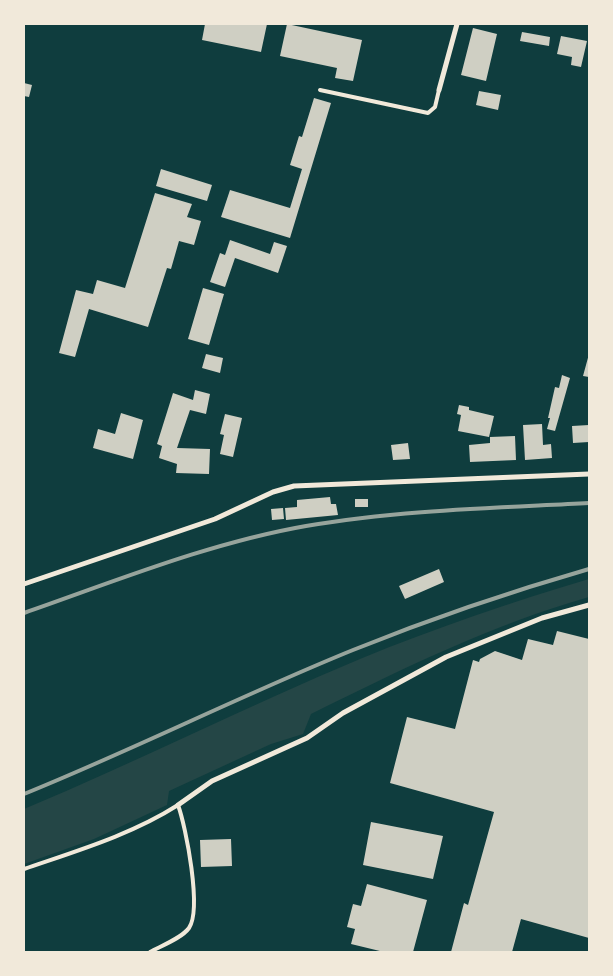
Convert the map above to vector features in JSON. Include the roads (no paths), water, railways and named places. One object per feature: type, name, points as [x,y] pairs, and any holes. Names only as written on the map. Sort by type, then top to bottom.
[{"type":"street","points":[[439,90],[457,24]]},
{"type":"street","points":[[24,584],[214,519],[273,492],[294,486],[589,474]]},
{"type":"street","points":[[178,805],[212,781],[307,738],[343,713],[446,657],[542,618],[589,605]]},
{"type":"lane","points":[[320,90],[428,113],[435,107],[439,90]]},
{"type":"lane","points":[[24,869],[97,844],[161,816],[178,805],[185,826],[189,850],[195,906],[193,921],[188,930],[150,952]]},
{"type":"railway","points":[[24,613],[198,553],[270,533],[376,516],[589,503]]},
{"type":"railway","points":[[24,794],[353,650],[470,606],[589,569]]}]
